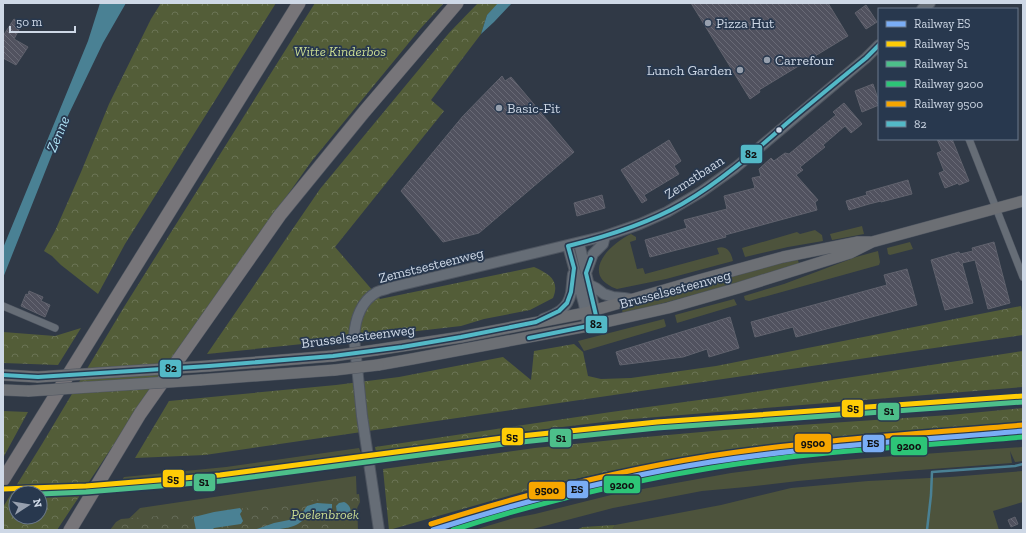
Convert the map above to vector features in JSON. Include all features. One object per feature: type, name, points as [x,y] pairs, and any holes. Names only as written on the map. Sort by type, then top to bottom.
[{"type":"highway","points":[[279,35],[295,3]]},
{"type":"highway","points":[[3,480],[299,3]]},
{"type":"highway","points":[[70,530],[140,414],[280,215],[364,112],[457,3]]},
{"type":"main road","name":"Brusselsesteenweg","points":[[3,390],[29,391],[335,370],[412,359],[593,325],[668,308],[850,253],[872,242],[1023,201]]},
{"type":"main road","name":"Brusselsesteenweg","points":[[3,375],[38,377],[333,356],[461,337],[590,311],[783,257],[858,242],[872,242]]},
{"type":"street","name":"Zemstbaan","points":[[546,251],[605,236],[640,224],[667,212],[708,187],[735,168],[866,58],[878,46]]},
{"type":"street","points":[[969,140],[1023,277]]},
{"type":"street","points":[[586,273],[593,254],[603,244],[605,236]]},
{"type":"street","points":[[579,243],[588,284],[590,311],[593,325]]},
{"type":"street","points":[[568,246],[574,268],[590,311]]},
{"type":"street","name":"Zemstsesteenweg","points":[[379,530],[362,416],[354,337],[354,326],[361,308],[373,295],[384,290],[546,251]]},
{"type":"street","points":[[536,322],[559,311],[565,306],[571,292],[574,268]]},
{"type":"street","points":[[588,284],[604,294],[613,297],[630,299]]},
{"type":"street","points":[[3,306],[55,328]]},
{"type":"green space","points":[[161,3],[276,3],[125,244],[98,294],[44,251],[55,231],[109,104],[151,19]]},
{"type":"green space","name":"Witte Kinderbos","points":[[315,3],[444,3],[421,28],[311,162],[172,357],[57,530],[3,530],[3,507],[8,499],[8,525],[48,525],[48,485],[17,485],[124,307]]},
{"type":"green space","points":[[478,3],[499,3],[487,15],[481,34],[431,100],[444,111],[335,247],[380,299],[534,267],[545,272],[552,279],[555,287],[553,298],[530,310],[484,319],[461,326],[207,354],[320,189],[449,33]]},
{"type":"green space","points":[[862,226],[864,234],[832,240],[830,234]]},
{"type":"green space","points":[[815,230],[822,235],[823,241],[745,257],[742,248],[797,232],[800,234]]},
{"type":"green space","points":[[631,234],[636,237],[636,240],[630,242],[637,269],[643,268],[645,274],[719,254],[717,248],[720,247],[728,250],[733,261],[666,279],[617,289],[606,283],[600,276],[599,268],[607,252],[614,245]]},
{"type":"green space","points":[[910,242],[913,249],[890,255],[888,254],[887,248]]},
{"type":"green space","points":[[878,251],[880,262],[879,265],[749,301],[745,300],[744,296],[784,284],[856,257]]},
{"type":"green space","points":[[798,260],[799,264],[745,281],[623,314],[621,306],[768,266]]},
{"type":"green space","points":[[734,299],[737,305],[677,323],[675,315]]},
{"type":"green space","points":[[1021,306],[1023,316],[1023,335],[205,455],[135,458],[169,401],[336,385],[399,377],[503,357],[531,380],[534,351],[574,344],[583,352],[588,376],[601,379],[631,378],[716,366]]},
{"type":"green space","points":[[664,319],[665,327],[584,351],[578,341]]},
{"type":"green space","points":[[81,328],[58,365],[3,363],[3,332],[55,336]]},
{"type":"green space","points":[[1023,351],[1023,387],[620,420],[376,452],[375,447],[721,397]]},
{"type":"green space","points":[[1023,408],[1023,424],[821,443],[674,461],[607,472],[536,488],[389,530],[383,469],[535,448],[623,439],[724,430],[950,415]]},
{"type":"green space","points":[[3,411],[28,412],[3,458]]},
{"type":"green space","points":[[1023,447],[1023,461],[1015,462],[1010,451],[1012,463],[906,471],[702,491],[613,508],[529,530],[474,530],[514,518],[615,494],[731,473],[801,464],[867,458]]},
{"type":"green space","points":[[359,448],[361,453],[226,471],[122,480],[124,477],[226,467]]},
{"type":"green space","points":[[1023,471],[1023,502],[993,511],[999,530],[612,530],[615,525],[721,505],[791,488],[868,481],[950,477]]},
{"type":"green space","points":[[356,476],[358,530],[117,530],[140,508]]},
{"type":"green space","name":"Poelenbroek","points":[[359,494],[360,502],[350,522],[331,530],[110,530],[116,522],[121,519],[300,502]]},
{"type":"green space","points":[[615,525],[612,530],[576,530],[583,527]]},
{"type":"water","name":"Zenne","points":[[100,3],[126,3],[103,43],[64,124],[3,278],[3,248],[88,41]]},
{"type":"water","points":[[498,3],[512,3],[481,34],[487,15]]},
{"type":"water","points":[[344,502],[348,504],[350,511],[349,513],[340,515],[337,513],[336,506],[339,503]]},
{"type":"water","points":[[317,503],[332,504],[332,514],[327,516],[305,518],[294,526],[277,529],[254,530],[274,523],[294,519],[300,516],[307,506]]},
{"type":"water","points":[[240,508],[242,511],[240,514],[243,521],[241,524],[214,528],[212,530],[196,530],[194,517]]},
{"type":"building","name":"Carrefour","points":[[691,3],[828,3],[848,36],[759,90],[760,92],[750,99]]},
{"type":"building","points":[[866,5],[877,22],[866,29],[855,13]]},
{"type":"building","points":[[14,19],[22,24],[14,39],[28,47],[16,65],[3,58],[3,36]]},
{"type":"building","points":[[502,76],[505,81],[511,77],[574,152],[479,233],[443,242],[401,191],[463,116]]},
{"type":"building","points":[[873,84],[878,99],[878,105],[862,112],[855,91]]},
{"type":"building","points":[[844,103],[862,124],[851,133],[845,126],[823,145],[825,147],[800,167],[803,170],[796,175],[818,200],[815,202],[817,210],[725,235],[726,237],[650,257],[645,240],[687,228],[684,220],[727,209],[724,196],[755,188],[752,178],[761,176],[759,169],[771,158],[774,161],[785,153],[789,154],[836,115],[833,112]]},
{"type":"building","points":[[669,140],[681,161],[674,166],[679,174],[644,195],[647,200],[642,203],[621,170]]},
{"type":"building","points":[[937,140],[952,140],[969,181],[945,188],[939,173],[944,171],[937,153],[942,151]]},
{"type":"building","points":[[908,180],[912,194],[849,210],[846,201],[867,195],[866,192]]},
{"type":"building","points":[[602,195],[605,208],[577,216],[574,203]]},
{"type":"building","points":[[994,242],[1010,303],[988,309],[975,260],[962,263],[973,303],[945,310],[931,260],[959,252],[960,254],[973,251],[972,248]]},
{"type":"building","points":[[907,269],[917,305],[796,337],[793,327],[755,337],[751,322],[887,285],[884,275]]},
{"type":"building","points":[[29,291],[43,297],[41,301],[50,305],[45,317],[21,306],[26,294],[28,295]]},
{"type":"building","points":[[730,317],[739,348],[709,357],[707,349],[683,357],[620,365],[616,352]]},
{"type":"building","points":[[1015,517],[1018,524],[1011,527],[1008,520]]},
{"type":"waterway","points":[[927,530],[932,472],[1015,466],[1023,464]]},
{"type":"rail line","name":"S5","points":[[3,489],[86,486],[220,475],[511,437],[657,422],[1023,396]]},
{"type":"rail line","name":"S1","points":[[48,494],[221,481],[512,443],[657,428],[1023,402]]},
{"type":"rail line","name":"9500","points":[[431,524],[500,503],[604,476],[674,462],[749,450],[1023,425]]},
{"type":"rail line","name":"ES","points":[[433,530],[501,509],[605,482],[711,462],[750,456],[828,448],[1023,431]]},
{"type":"rail line","name":"9200","points":[[453,530],[580,494],[711,468],[828,453],[1023,437]]},
{"type":"transit line","name":"82","points":[[3,375],[38,377],[333,356],[402,347],[536,322],[559,311],[567,303],[571,292],[574,268],[568,246],[612,234],[655,218],[682,204],[710,186],[749,156],[866,58],[878,46]]},
{"type":"transit line","name":"82","points":[[529,338],[598,324],[586,273],[591,259]]},
{"type":"place","name":"Pizza Hut","points":[[708,23]]},
{"type":"place","name":"Carrefour","points":[[767,60]]},
{"type":"place","name":"Lunch Garden","points":[[740,70]]},
{"type":"place","name":"Basic-Fit","points":[[499,108]]}]
